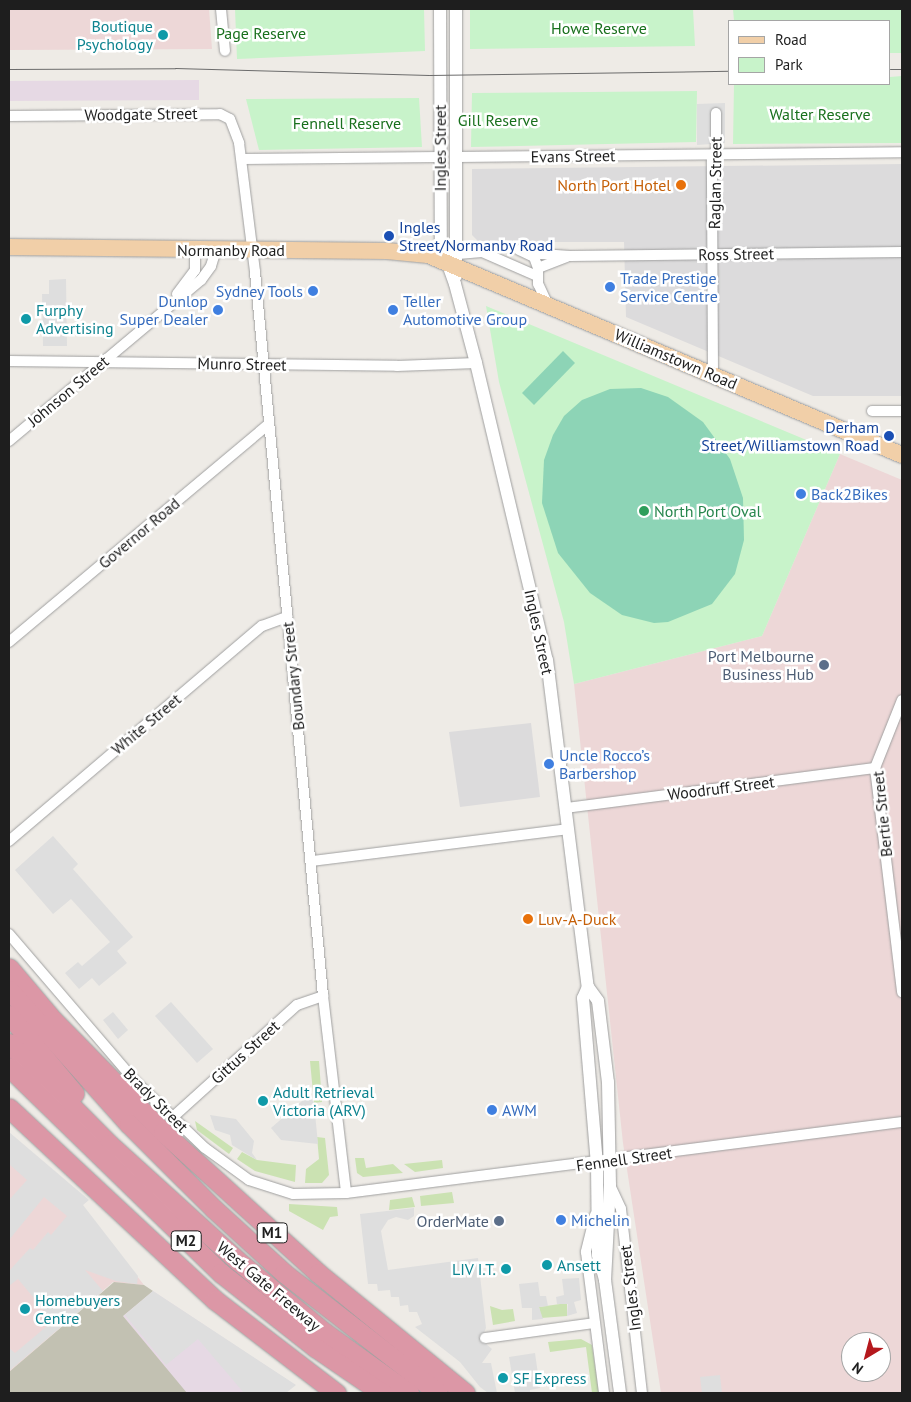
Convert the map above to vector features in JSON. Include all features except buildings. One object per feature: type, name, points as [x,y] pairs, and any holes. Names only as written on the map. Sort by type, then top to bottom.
[{"type":"highway","points":[[9,952],[63,1018],[91,1060]]},
{"type":"highway","name":"M1","points":[[9,968],[91,1060],[163,1132],[289,1248],[463,1393]]},
{"type":"highway","points":[[9,990],[129,1124],[214,1209],[278,1267],[438,1393]]},
{"type":"highway","points":[[9,1015],[76,1094],[196,1224]]},
{"type":"highway","name":"West Gate Freeway","points":[[9,1043],[109,1144],[196,1224],[310,1321],[409,1393]]},
{"type":"highway","name":"M2","points":[[9,1068],[221,1273],[316,1348],[382,1393]]},
{"type":"highway","name":"West Gate Freeway","points":[[9,1084],[220,1289],[360,1393]]},
{"type":"highway","points":[[9,1100],[49,1144]]},
{"type":"highway","points":[[9,1108],[208,1294],[336,1393]]},
{"type":"highway","name":"M2","points":[[9,1121],[207,1305],[322,1393]]},
{"type":"highway","points":[[129,1124],[343,1304],[463,1393]]},
{"type":"main road","name":"Normanby Road","points":[[9,247],[252,251],[398,251],[453,261]]},
{"type":"main road","name":"Williamstown Road","points":[[453,261],[548,305],[902,455]]},
{"type":"street","points":[[220,9],[225,52]]},
{"type":"street","name":"Ingles Street","points":[[440,9],[440,233],[453,261]]},
{"type":"street","name":"Ingles Street","points":[[456,9],[457,157],[453,261],[455,284],[476,363],[547,660],[588,987],[598,1002],[606,1061],[604,1186],[598,1254],[605,1280],[620,1393]]},
{"type":"street","name":"Raglan Street","points":[[713,374],[714,154],[716,113]]},
{"type":"street","name":"Woodgate Street","points":[[9,116],[222,114],[231,121],[243,159]]},
{"type":"street","name":"Evans Street","points":[[243,159],[902,152]]},
{"type":"street","name":"Boundary Street","points":[[243,159],[312,861],[323,996],[346,1193]]},
{"type":"street","name":"Johnson Street","points":[[172,301],[194,270],[195,250]]},
{"type":"street","name":"Johnson Street","points":[[9,441],[172,301],[202,278],[212,266],[216,250]]},
{"type":"street","points":[[453,261],[482,252],[538,272]]},
{"type":"street","name":"Ross Street","points":[[548,305],[534,258],[523,252],[570,256],[902,252]]},
{"type":"street","name":"Ross Street","points":[[538,272],[570,256]]},
{"type":"street","name":"Munro Street","points":[[9,361],[397,366],[476,363]]},
{"type":"street","points":[[872,412],[902,411]]},
{"type":"street","name":"Governor Road","points":[[9,642],[269,424]]},
{"type":"street","name":"White Street","points":[[9,840],[262,626],[288,617]]},
{"type":"street","name":"Bertie Street","points":[[902,700],[875,768],[902,992]]},
{"type":"street","name":"Woodruff Street","points":[[566,808],[875,768]]},
{"type":"street","points":[[312,861],[568,829]]},
{"type":"street","name":"Brady Street","points":[[9,934],[124,1069],[218,1160],[249,1180],[293,1194],[346,1193]]},
{"type":"street","name":"Ingles Street","points":[[588,987],[583,998],[603,1162]]},
{"type":"street","name":"Gittus Street","points":[[172,1117],[297,1005],[323,996]]},
{"type":"street","points":[[590,1063],[606,1061]]},
{"type":"street","name":"Fennell Street","points":[[346,1193],[603,1162],[902,1122]]},
{"type":"street","name":"Ingles Street","points":[[604,1186],[585,1246],[604,1393]]},
{"type":"street","name":"Ingles Street","points":[[604,1186],[621,1209],[642,1393]]},
{"type":"street","points":[[485,1338],[594,1323]]},
{"type":"shaded area","points":[[9,9],[209,9],[212,49],[9,50]]},
{"type":"shaded area","points":[[199,80],[199,100],[9,101],[9,81]]},
{"type":"shaded area","points":[[725,103],[725,143],[697,145],[697,104]]},
{"type":"shaded area","points":[[902,164],[902,396],[813,396],[626,317],[624,242],[479,242],[472,235],[472,169]]},
{"type":"shaded area","points":[[66,279],[67,346],[43,346],[42,294],[49,294],[49,280]]},
{"type":"shaded area","points":[[840,454],[902,480],[902,1393],[661,1393],[623,1143],[574,684],[762,636]]},
{"type":"shaded area","points":[[531,723],[540,797],[460,807],[449,732]]},
{"type":"shaded area","points":[[53,836],[78,864],[73,869],[133,937],[117,951],[127,963],[99,986],[92,978],[79,989],[65,973],[78,962],[82,966],[110,942],[71,899],[53,914],[15,870]]},
{"type":"shaded area","points":[[171,1002],[213,1049],[197,1063],[155,1016]]},
{"type":"shaded area","points":[[113,1012],[128,1030],[118,1039],[103,1020]]},
{"type":"shaded area","points":[[309,1095],[314,1103],[318,1144],[281,1140],[271,1128]]},
{"type":"shaded area","points":[[210,1115],[236,1119],[254,1141],[252,1153],[257,1160],[232,1145],[230,1135],[215,1130]]},
{"type":"shaded area","points":[[9,1132],[89,1200],[83,1205],[138,1276],[137,1284],[116,1281],[85,1270],[103,1291],[9,1371],[9,1348],[15,1353],[53,1321],[18,1279],[9,1286],[9,1271],[30,1248],[33,1250],[48,1232],[51,1235],[67,1216],[44,1197],[9,1240],[9,1200],[27,1180],[9,1164]]},
{"type":"shaded area","points":[[9,1133],[82,1206],[144,1285],[113,1282],[9,1372]]},
{"type":"shaded area","points":[[414,1208],[414,1216],[408,1220],[396,1217],[388,1220],[381,1231],[388,1270],[478,1258],[486,1328],[483,1335],[485,1343],[492,1349],[482,1363],[491,1363],[497,1393],[488,1393],[480,1387],[460,1362],[415,1327],[422,1324],[417,1312],[409,1312],[408,1305],[400,1306],[399,1297],[391,1297],[390,1290],[378,1291],[377,1284],[368,1284],[360,1214]]},
{"type":"shaded area","points":[[579,1278],[581,1300],[574,1302],[577,1313],[567,1316],[568,1304],[557,1304],[556,1297],[564,1295],[562,1279]]},
{"type":"shaded area","points":[[114,1282],[144,1285],[153,1291],[123,1316],[187,1393],[9,1393],[9,1372]]},
{"type":"shaded area","points":[[538,1282],[540,1296],[546,1296],[548,1306],[539,1307],[543,1319],[532,1320],[532,1308],[522,1308],[519,1284]]},
{"type":"shaded area","points":[[153,1291],[295,1385],[285,1393],[186,1393],[123,1316]]},
{"type":"shaded area","points":[[153,1291],[296,1385],[286,1393],[244,1393],[198,1339],[166,1365],[125,1315]]},
{"type":"shaded area","points":[[535,1353],[540,1388],[530,1390],[530,1393],[515,1393],[509,1357]]},
{"type":"shaded area","points":[[720,1375],[722,1393],[702,1393],[700,1377]]},
{"type":"green space","name":"Page Reserve","points":[[235,9],[424,9],[425,51],[237,59]]},
{"type":"green space","name":"Howe Reserve","points":[[470,9],[693,9],[695,46],[470,49]]},
{"type":"green space","points":[[733,9],[902,9],[902,53],[891,53],[891,20],[734,20]]},
{"type":"green space","name":"Walter Reserve","points":[[902,76],[902,143],[733,144],[734,85],[891,85],[891,77]]},
{"type":"green space","name":"Gill Reserve","points":[[697,91],[696,142],[471,147],[472,93]]},
{"type":"green space","name":"Fennell Reserve","points":[[419,98],[422,147],[259,150],[246,99]]},
{"type":"green space","points":[[486,306],[840,454],[762,636],[574,684],[564,622],[499,382]]},
{"type":"green space","points":[[563,351],[575,363],[534,405],[522,393]]},
{"type":"green space","name":"North Port Oval","points":[[641,388],[668,397],[703,422],[730,459],[743,498],[744,540],[735,574],[712,604],[668,622],[654,623],[622,615],[590,593],[558,553],[542,503],[544,460],[553,435],[564,416],[582,400],[610,389]]},
{"type":"green space","points":[[310,1061],[319,1061],[322,1102],[314,1103]]},
{"type":"green space","points":[[195,1121],[233,1148],[229,1154],[197,1130]]},
{"type":"green space","points":[[317,1137],[325,1138],[329,1175],[322,1183],[305,1183],[306,1169],[319,1159]]},
{"type":"green space","points":[[242,1152],[257,1160],[296,1165],[295,1182],[255,1171],[237,1159]]},
{"type":"green space","points":[[355,1158],[364,1158],[366,1168],[393,1164],[403,1173],[363,1177],[357,1173]]},
{"type":"green space","points":[[442,1160],[443,1168],[415,1172],[404,1164]]},
{"type":"green space","points":[[452,1192],[454,1203],[421,1206],[420,1196]]},
{"type":"green space","points":[[412,1197],[415,1207],[389,1210],[390,1200]]},
{"type":"green space","points":[[289,1204],[337,1207],[338,1216],[330,1217],[323,1230],[289,1211]]},
{"type":"green space","points":[[567,1303],[567,1316],[541,1318],[539,1307]]},
{"type":"green space","points":[[490,1306],[502,1310],[513,1309],[515,1321],[493,1325]]},
{"type":"green space","points":[[581,1339],[592,1345],[599,1393],[592,1393],[586,1347],[550,1352],[548,1342]]},
{"type":"tram line","points":[[9,69],[175,68],[429,75],[728,71]]},
{"type":"tram line","points":[[891,69],[902,69]]},
{"type":"place","name":"Boutique Psychology","points":[[163,35]]},
{"type":"place","name":"North Port Hotel","points":[[681,185]]},
{"type":"place","name":"Ingles Street/Normanby Road","points":[[389,236]]},
{"type":"place","name":"Trade Prestige Service Centre","points":[[610,287]]},
{"type":"place","name":"Sydney Tools","points":[[313,291]]},
{"type":"place","name":"Dunlop Super Dealer","points":[[218,310]]},
{"type":"place","name":"Teller Automotive Group","points":[[393,310]]},
{"type":"place","name":"Furphy Advertising","points":[[26,319]]},
{"type":"place","name":"Derham Street/Williamstown Road","points":[[889,436]]},
{"type":"place","name":"Back2Bikes","points":[[801,494]]},
{"type":"place","name":"North Port Oval","points":[[644,511]]},
{"type":"place","name":"Port Melbourne Business Hub","points":[[824,665]]},
{"type":"place","name":"Uncle Rocco’s Barbershop","points":[[549,764]]},
{"type":"place","name":"Luv-A-Duck","points":[[528,919]]},
{"type":"place","name":"Adult Retrieval Victoria (ARV)","points":[[263,1101]]},
{"type":"place","name":"AWM","points":[[492,1110]]},
{"type":"place","name":"Michelin","points":[[561,1220]]},
{"type":"place","name":"OrderMate","points":[[499,1221]]},
{"type":"place","name":"Ansett","points":[[547,1265]]},
{"type":"place","name":"LIV I.T.","points":[[506,1269]]},
{"type":"place","name":"Homebuyers Centre","points":[[25,1309]]},
{"type":"place","name":"SF Express","points":[[503,1378]]}]
